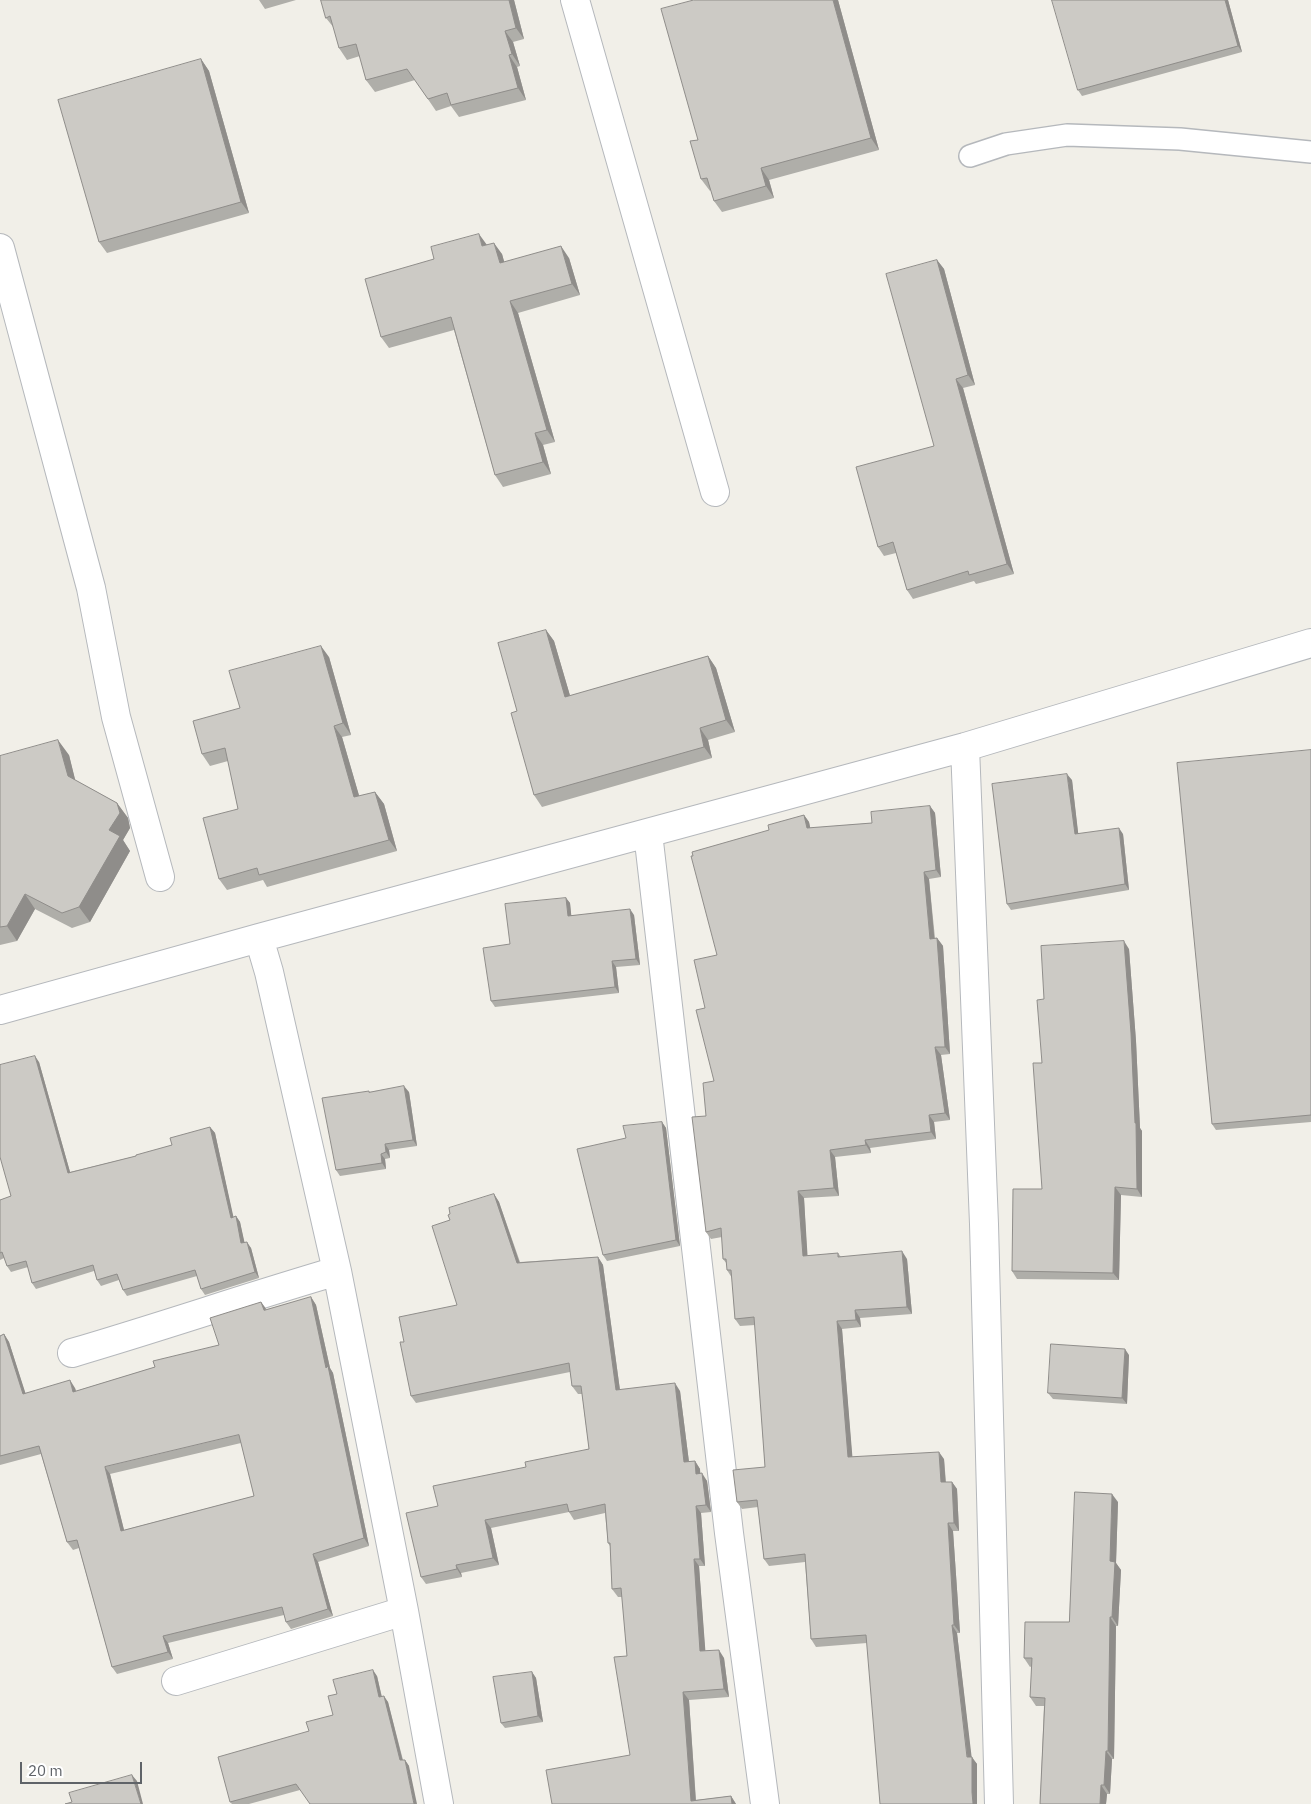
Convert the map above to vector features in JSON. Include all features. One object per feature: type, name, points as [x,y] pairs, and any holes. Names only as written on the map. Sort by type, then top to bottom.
[{"type":"street","points":[[574,0],[715,492]]},
{"type":"street","points":[[0,248],[91,588],[116,717],[160,877]]},
{"type":"street","points":[[0,1010],[964,747],[1311,644]]},
{"type":"street","points":[[964,747],[984,1234],[999,1804]]},
{"type":"street","points":[[648,833],[728,1524],[765,1804]]},
{"type":"street","points":[[259,938],[269,972],[337,1271],[404,1611],[439,1804]]},
{"type":"street","points":[[72,1353],[337,1271]]},
{"type":"street","points":[[176,1681],[404,1611]]},
{"type":"lane","points":[[970,156],[1006,144],[1067,135],[1180,139],[1311,152]]},
{"type":"building","points":[[321,0],[509,0],[516,28],[505,31],[512,54],[509,55],[518,88],[451,105],[447,93],[428,99],[407,69],[366,80],[356,44],[339,48],[330,16],[326,18]]},
{"type":"building","points":[[694,0],[833,0],[871,138],[761,168],[766,186],[714,201],[707,178],[701,179],[690,141],[698,140],[661,9]]},
{"type":"building","points":[[1052,0],[1225,0],[1238,46],[1078,90]]},
{"type":"building","points":[[201,59],[241,202],[99,242],[58,100]]},
{"type":"building","points":[[479,234],[482,246],[494,243],[500,263],[561,246],[572,284],[510,301],[547,430],[535,433],[543,462],[495,475],[451,317],[381,337],[365,279],[434,259],[431,247]]},
{"type":"building","points":[[937,260],[968,375],[956,379],[1007,564],[969,575],[968,571],[907,590],[893,542],[878,547],[856,467],[934,446],[886,274]]},
{"type":"building","points":[[546,630],[565,697],[708,656],[726,720],[700,728],[704,747],[534,795],[511,713],[517,711],[498,643]]},
{"type":"building","points":[[321,646],[343,723],[334,726],[354,797],[375,792],[389,840],[259,875],[257,868],[219,879],[203,818],[238,809],[225,748],[202,754],[193,721],[240,708],[229,671]]},
{"type":"building","points":[[58,740],[68,776],[117,803],[120,813],[109,830],[120,836],[79,907],[62,913],[25,894],[7,926],[0,927],[0,756]]},
{"type":"building","points":[[1311,750],[1311,1115],[1212,1124],[1177,763]]},
{"type":"building","points":[[1067,774],[1075,834],[1119,828],[1125,884],[1007,904],[992,784]]},
{"type":"building","points":[[930,806],[936,870],[924,872],[930,939],[937,938],[945,1047],[935,1047],[945,1113],[929,1115],[931,1132],[865,1140],[866,1145],[830,1150],[834,1188],[798,1191],[803,1256],[838,1253],[838,1257],[902,1251],[907,1307],[855,1310],[856,1320],[837,1321],[848,1457],[939,1452],[941,1482],[952,1482],[954,1523],[948,1523],[954,1625],[952,1625],[967,1757],[972,1757],[973,1804],[880,1804],[866,1635],[811,1639],[805,1554],[764,1559],[757,1500],[737,1502],[733,1470],[765,1467],[754,1317],[735,1319],[731,1270],[727,1270],[726,1259],[723,1259],[721,1228],[706,1232],[692,1117],[706,1116],[703,1083],[714,1081],[696,1010],[705,1008],[694,960],[717,955],[691,856],[693,856],[692,852],[769,830],[768,825],[804,815],[807,828],[872,823],[871,812]]},
{"type":"building","points":[[566,898],[568,916],[630,909],[636,959],[612,961],[615,987],[491,1001],[483,948],[510,944],[505,904]]},
{"type":"building","points":[[1124,941],[1136,1123],[1137,1189],[1115,1187],[1113,1273],[1012,1271],[1013,1189],[1042,1189],[1033,1063],[1042,1063],[1037,1000],[1044,999],[1041,946]]},
{"type":"building","points":[[35,1056],[68,1173],[172,1145],[170,1138],[210,1127],[231,1218],[236,1216],[241,1243],[247,1242],[255,1272],[201,1289],[195,1270],[123,1290],[117,1274],[97,1280],[93,1265],[32,1283],[26,1261],[7,1266],[2,1252],[0,1253],[0,1200],[11,1196],[0,1157],[0,1065]]},
{"type":"building","points":[[404,1086],[413,1140],[385,1144],[386,1152],[381,1154],[382,1163],[336,1170],[322,1098]]},
{"type":"building","points":[[662,1122],[676,1240],[603,1255],[577,1149],[626,1138],[623,1126]]},
{"type":"building","points":[[494,1194],[517,1263],[598,1257],[616,1390],[675,1383],[684,1462],[695,1461],[696,1474],[702,1473],[706,1505],[696,1506],[700,1559],[694,1559],[700,1651],[719,1650],[724,1689],[683,1692],[691,1801],[731,1796],[732,1804],[552,1804],[546,1770],[630,1755],[614,1657],[627,1656],[621,1588],[612,1589],[610,1543],[608,1543],[605,1504],[569,1512],[567,1504],[485,1520],[493,1558],[456,1565],[457,1569],[421,1577],[406,1513],[438,1506],[433,1486],[526,1467],[525,1462],[589,1449],[581,1386],[572,1386],[569,1363],[411,1396],[400,1342],[404,1342],[399,1317],[457,1305],[432,1226],[450,1220],[448,1215],[450,1214],[449,1208]]},
{"type":"building","points":[[311,1297],[326,1368],[328,1366],[364,1538],[313,1554],[328,1609],[286,1622],[282,1607],[163,1636],[168,1652],[112,1667],[77,1540],[67,1542],[39,1446],[0,1456],[0,1336],[4,1334],[23,1394],[70,1380],[73,1392],[155,1367],[153,1361],[219,1345],[210,1318],[261,1302],[264,1310]],"holes":[[[239,1435],[254,1496],[121,1531],[105,1467]]]},
{"type":"building","points":[[1051,1344],[1125,1349],[1122,1398],[1048,1393]]},
{"type":"building","points":[[1075,1492],[1112,1494],[1110,1561],[1115,1562],[1112,1617],[1110,1617],[1108,1751],[1106,1751],[1104,1785],[1101,1785],[1100,1804],[1040,1804],[1045,1698],[1030,1697],[1032,1658],[1024,1658],[1025,1622],[1069,1622]]},
{"type":"building","points":[[373,1670],[379,1697],[384,1696],[400,1760],[405,1760],[414,1804],[310,1804],[296,1784],[230,1802],[218,1757],[309,1731],[306,1722],[333,1715],[328,1696],[337,1694],[333,1680]]},
{"type":"building","points":[[532,1672],[538,1716],[501,1723],[493,1677]]},
{"type":"building","points":[[132,1775],[141,1804],[65,1804],[72,1802],[69,1793]]}]
